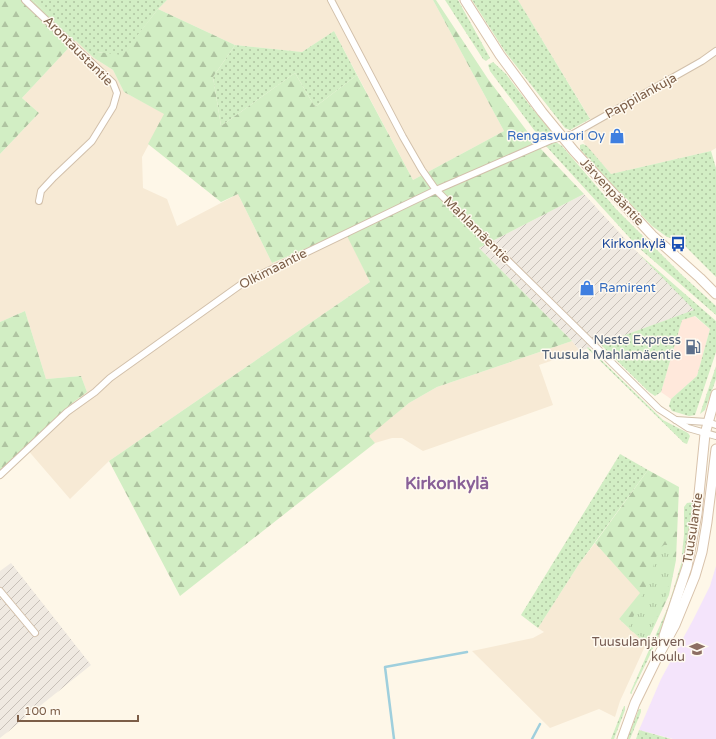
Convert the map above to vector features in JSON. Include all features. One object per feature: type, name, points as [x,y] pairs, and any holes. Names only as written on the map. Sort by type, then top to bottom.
[{"type":"main road","name":"Järvenpääntie","points":[[465,0],[500,55],[542,112],[574,151],[652,235],[716,294]]},
{"type":"main road","name":"Järvenpääntie","points":[[700,278],[716,289]]},
{"type":"main road","name":"Tuusulantie","points":[[656,660],[685,575],[697,514],[705,434],[712,424],[716,394]]},
{"type":"main road","name":"Tuusulantie","points":[[622,739],[635,703],[675,625],[702,552],[716,449]]},
{"type":"street","name":"Arontaustantie","points":[[25,0],[113,83],[117,94],[113,107],[92,141],[41,191],[39,201]]},
{"type":"street","name":"Mahlamäentie","points":[[331,0],[403,137],[422,170],[436,190],[659,409],[688,428],[716,436]]},
{"type":"street","name":"Pappilankuja","points":[[563,137],[573,134],[702,61],[716,51]]},
{"type":"street","name":"Olkimaantie","points":[[0,475],[67,412],[95,392],[110,378],[243,283],[436,190],[551,140],[563,137]]},
{"type":"street","points":[[674,420],[712,424]]},
{"type":"street","points":[[0,591],[34,633]]},
{"type":"shaded area","points":[[167,0],[433,0],[504,131],[413,180],[334,31],[302,52],[235,45],[158,9]]},
{"type":"shaded area","points":[[518,0],[716,0],[716,148],[711,151],[611,174],[577,135],[594,125]]},
{"type":"shaded area","points":[[76,40],[94,58],[113,70],[124,92],[165,114],[142,157],[143,188],[167,199],[177,226],[238,194],[272,263],[346,232],[370,282],[109,461],[70,499],[26,448],[71,404],[87,392],[81,376],[46,379],[25,311],[0,322],[0,154],[39,113],[22,98]]},
{"type":"shaded area","points":[[584,194],[638,253],[695,310],[580,351],[572,341],[479,248]]},
{"type":"shaded area","points":[[694,316],[710,329],[697,376],[671,399],[661,392],[682,320]]},
{"type":"shaded area","points":[[572,341],[580,351],[539,365],[553,405],[423,451],[402,438],[392,438],[375,443],[368,436],[409,403],[437,387]]},
{"type":"shaded area","points":[[595,543],[641,593],[619,619],[646,644],[620,701],[615,717],[599,709],[550,728],[472,651],[533,638],[544,632],[538,628],[579,564]]},
{"type":"shaded area","points":[[11,563],[91,665],[0,738],[0,571]]},
{"type":"shaded area","name":"Tuusulanjärven koulu","points":[[716,566],[716,739],[673,739],[639,730],[661,679],[710,586]]},
{"type":"green space","points":[[0,0],[33,0],[76,40],[22,98],[39,113],[0,154]]},
{"type":"green space","points":[[33,0],[167,0],[158,9],[122,56],[98,52],[94,58]]},
{"type":"green space","points":[[433,0],[436,0],[488,79],[539,147],[584,194],[479,248],[572,341],[437,387],[409,403],[369,436],[375,443],[180,596],[109,461],[370,282],[345,232],[272,263],[238,194],[221,202],[148,144],[164,114],[124,92],[113,70],[94,58],[97,52],[122,55],[158,9],[235,45],[213,77],[221,126],[295,73],[315,107],[357,75],[413,180],[504,131]]},
{"type":"green space","points":[[445,0],[458,0],[490,58],[486,61],[483,59]]},
{"type":"green space","points":[[472,0],[518,0],[590,119],[570,130],[565,128],[506,53]]},
{"type":"green space","points":[[334,31],[357,75],[315,107],[295,73],[221,126],[213,77],[235,45],[302,52]]},
{"type":"green space","points":[[493,62],[506,74],[531,107],[554,133],[553,136],[542,141],[490,71],[488,65]]},
{"type":"green space","points":[[556,142],[562,146],[616,209],[682,275],[716,306],[716,315],[639,248],[546,146],[547,144]]},
{"type":"green space","points":[[583,144],[587,146],[611,174],[711,151],[716,168],[716,277],[679,240],[667,237],[652,226],[607,180],[580,149],[580,145]]},
{"type":"green space","points":[[638,253],[716,321],[716,352],[695,415],[689,416],[672,411],[669,406],[671,399],[697,376],[710,329],[695,316],[682,320],[661,392],[655,396],[649,392],[600,344],[694,310]]},
{"type":"green space","points":[[25,311],[46,379],[81,376],[87,392],[71,404],[0,472],[0,322]]},
{"type":"green space","points":[[588,347],[663,420],[688,433],[690,436],[687,444],[684,443],[587,348]]},
{"type":"green space","points":[[716,366],[716,379],[705,410],[700,414]]},
{"type":"green space","points":[[620,454],[648,470],[579,564],[538,628],[521,615]]},
{"type":"green space","points":[[648,470],[679,487],[676,560],[669,595],[646,644],[619,619],[640,593],[595,543]]},
{"type":"green space","points":[[694,502],[684,565],[674,598],[632,694],[630,693],[668,607],[681,564],[684,535],[684,507],[687,503]]},
{"type":"green space","points":[[664,545],[674,545],[667,593],[647,640],[630,630],[629,627],[647,584],[658,552]]},
{"type":"green space","points":[[624,706],[625,710],[614,739],[611,739]]},
{"type":"green space","points":[[639,709],[641,709],[641,712],[630,739],[627,739]]},
{"type":"green space","points":[[639,730],[671,739],[636,739]]},
{"type":"waterway","points":[[394,739],[385,667],[467,652]]},
{"type":"waterway","points":[[532,739],[540,724]]},
{"type":"place","name":"Rengasvuori Oy","points":[[617,136]]},
{"type":"place","name":"Kirkonkylä","points":[[678,244]]},
{"type":"place","name":"Ramirent","points":[[587,288]]},
{"type":"place","name":"Neste Express Tuusula Mahlamäentie","points":[[693,347]]},
{"type":"place","name":"Tuusulanjärven koulu","points":[[697,649]]},
{"type":"district","name":"Kirkonkylä","points":[[447,483]]}]
